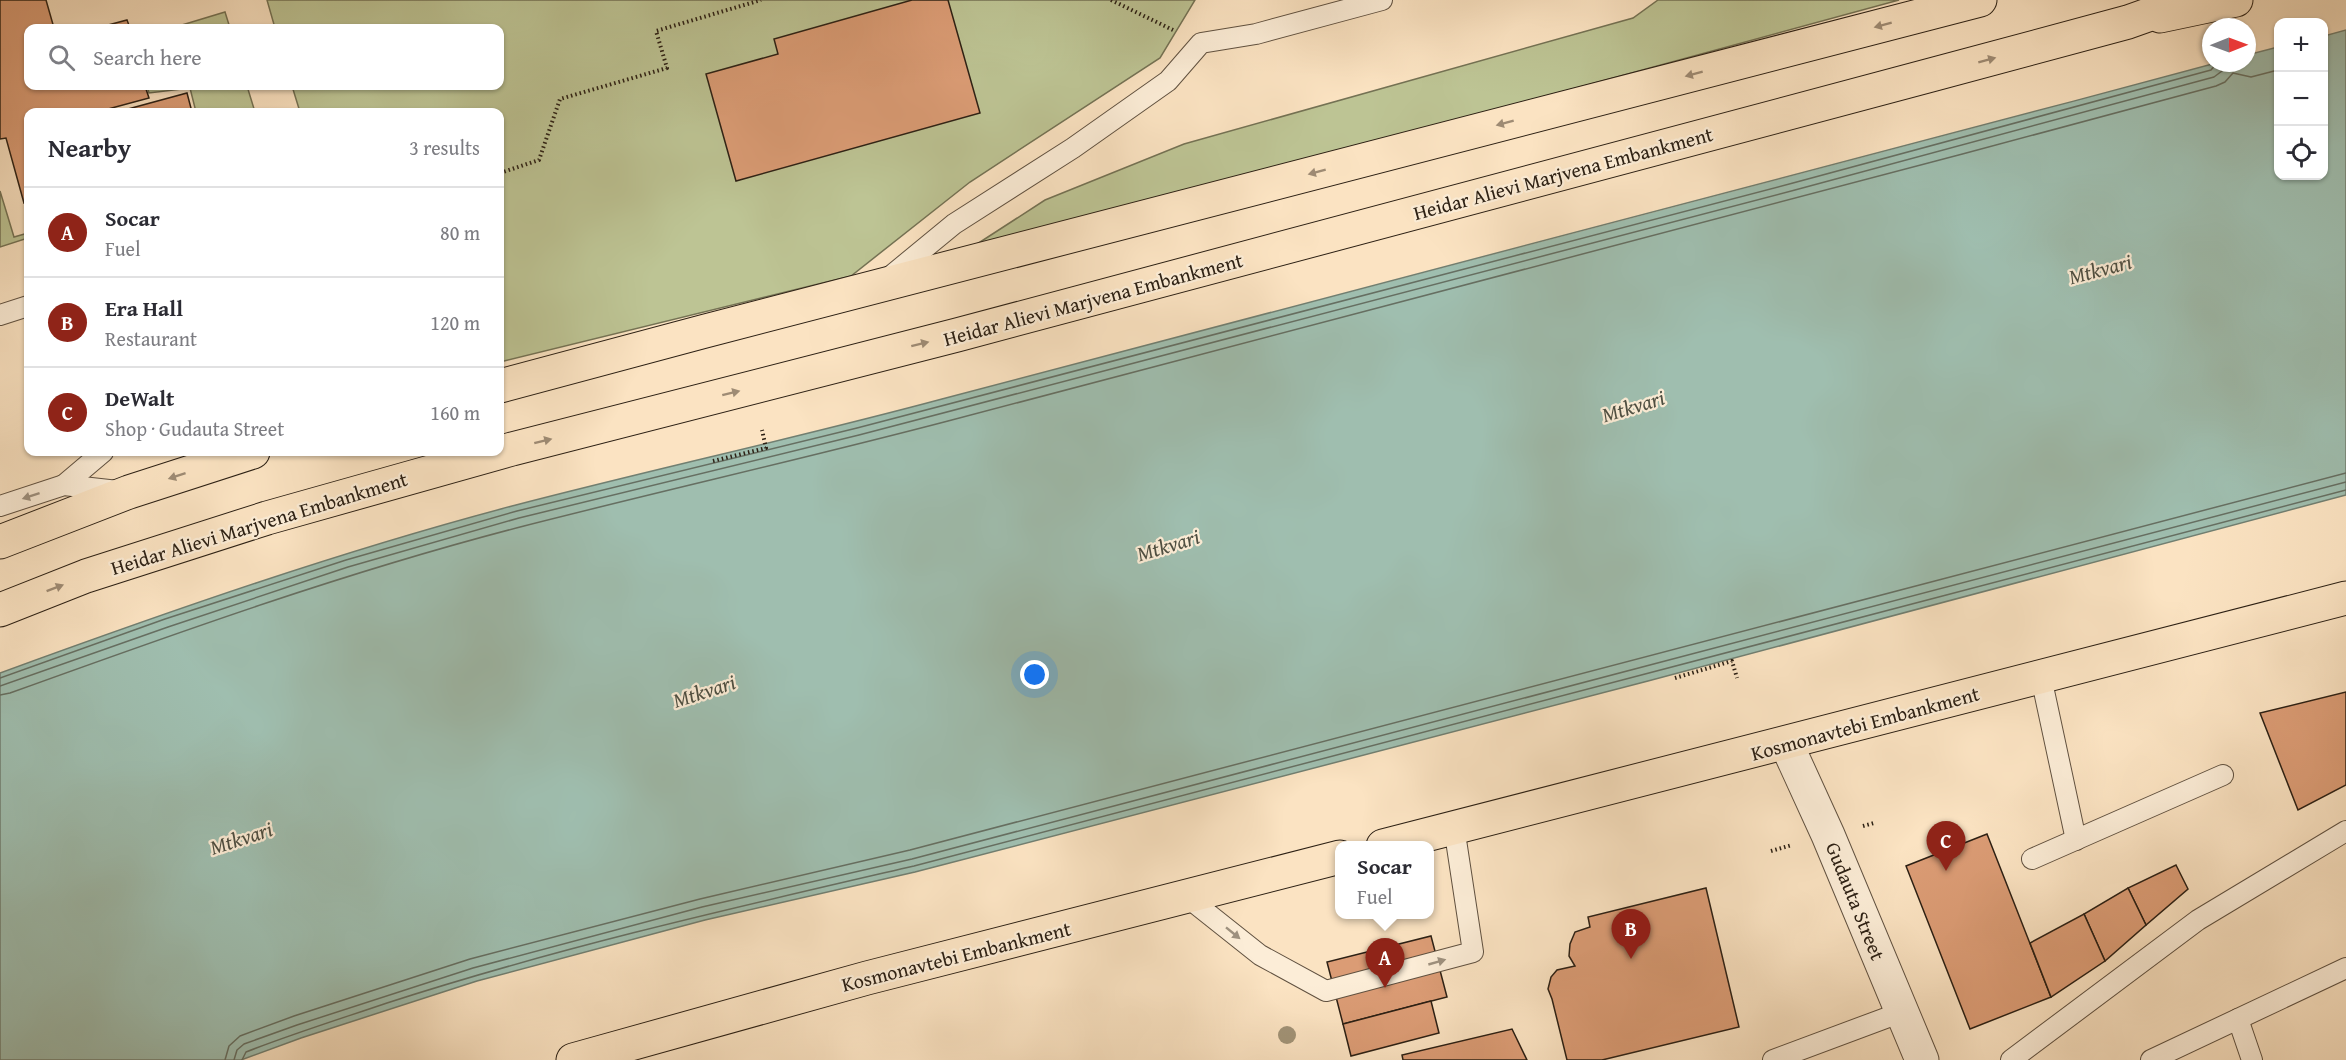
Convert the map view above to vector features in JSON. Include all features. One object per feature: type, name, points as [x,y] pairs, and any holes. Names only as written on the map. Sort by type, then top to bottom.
[{"type":"main road","points":[[504,385],[883,282],[1050,241],[1980,0]]},
{"type":"main road","name":"Heidar Alievi Marjvena Embankment","points":[[504,451],[957,335],[2128,22],[2190,0]]},
{"type":"main road","points":[[2128,22],[2236,0]]},
{"type":"main road","points":[[0,542],[129,492],[241,456]]},
{"type":"main road","name":"Heidar Alievi Marjvena Embankment","points":[[0,610],[86,576],[267,518],[487,456]]},
{"type":"main road","name":"Kosmonavtebi Embankment","points":[[1402,841],[1786,744],[2346,598]]},
{"type":"main road","name":"Kosmonavtebi Embankment","points":[[573,1060],[867,978],[1335,858]]},
{"type":"street","name":"Gudauta Street","points":[[1786,744],[1828,835],[1922,1060]]},
{"type":"lane","points":[[883,282],[954,224],[1073,148],[1168,81],[1201,43],[1256,34],[1382,0]]},
{"type":"lane","points":[[0,315],[24,307]]},
{"type":"lane","points":[[0,506],[64,485],[98,456]]},
{"type":"lane","points":[[64,485],[129,492]]},
{"type":"lane","points":[[2041,677],[2076,840]]},
{"type":"lane","points":[[2032,859],[2223,776]]},
{"type":"lane","points":[[1187,897],[1260,955],[1326,991],[1381,978],[1473,952],[1454,827]]},
{"type":"lane","points":[[2011,1060],[2198,920],[2346,831]]},
{"type":"lane","points":[[2151,1060],[2346,968]]},
{"type":"lane","points":[[1773,1060],[1902,1012]]},
{"type":"lane","points":[[2238,1019],[2252,1060]]},
{"type":"path","points":[[504,172],[539,160],[560,99],[667,68],[656,31],[761,0]]},
{"type":"path","points":[[1111,0],[1201,43]]},
{"type":"path","points":[[713,461],[766,448],[762,430]]},
{"type":"path","points":[[1675,678],[1732,661],[1737,678]]},
{"type":"green space","points":[[267,0],[1195,0],[1160,58],[970,182],[851,276],[504,361],[504,108],[299,108],[293,90],[504,90],[504,24],[274,24]]},
{"type":"green space","points":[[1658,0],[1899,0],[1580,87],[974,246],[1045,200],[1184,144],[1633,18]]},
{"type":"green space","points":[[225,12],[229,24],[185,24]]},
{"type":"green space","points":[[148,90],[174,90],[149,93]]},
{"type":"green space","points":[[190,90],[248,90],[254,108],[195,108]]},
{"type":"green space","points":[[0,191],[14,237],[24,234],[24,239],[0,247]]},
{"type":"water","name":"Mtkvari","points":[[2346,30],[2346,495],[1648,681],[915,872],[705,920],[477,981],[301,1038],[241,1060],[0,1060],[0,673],[256,583],[385,542],[516,505],[889,413],[2202,67],[2202,72],[2256,72],[2256,53],[2274,48],[2274,180],[2328,180],[2328,35]]},
{"type":"building","points":[[0,0],[46,0],[53,24],[24,24],[24,90],[146,90],[149,98],[112,108],[24,108],[24,203],[6,138],[0,139]]},
{"type":"building","points":[[912,0],[948,0],[980,113],[736,181],[706,74],[778,54],[774,39]]},
{"type":"building","points":[[127,20],[128,24],[112,24]]},
{"type":"building","points":[[187,93],[191,108],[132,108]]},
{"type":"building","points":[[2346,692],[2346,785],[2298,810],[2260,713]]},
{"type":"building","points":[[1987,834],[2051,997],[1970,1029],[1906,866]]},
{"type":"building","points":[[2176,865],[2188,889],[2146,925],[2128,888]]},
{"type":"building","points":[[1706,888],[1739,1027],[1602,1060],[1567,1060],[1548,989],[1551,977],[1557,970],[1575,966],[1569,956],[1570,944],[1575,932],[1590,927],[1588,917]]},
{"type":"building","points":[[2128,888],[2146,925],[2105,961],[2084,914]]},
{"type":"building","points":[[2084,914],[2105,961],[2051,997],[2030,943]]},
{"type":"building","points":[[1431,936],[1447,997],[1343,1024],[1327,962]]},
{"type":"building","points":[[1431,1001],[1439,1033],[1351,1056],[1343,1024]]},
{"type":"building","points":[[1512,1029],[1527,1060],[1403,1060],[1402,1055]]},
{"type":"place","name":"DeWalt","points":[[1946,871]]},
{"type":"place","name":"Era Hall","points":[[1631,959]]},
{"type":"place","name":"Socar","points":[[1385,988]]}]
